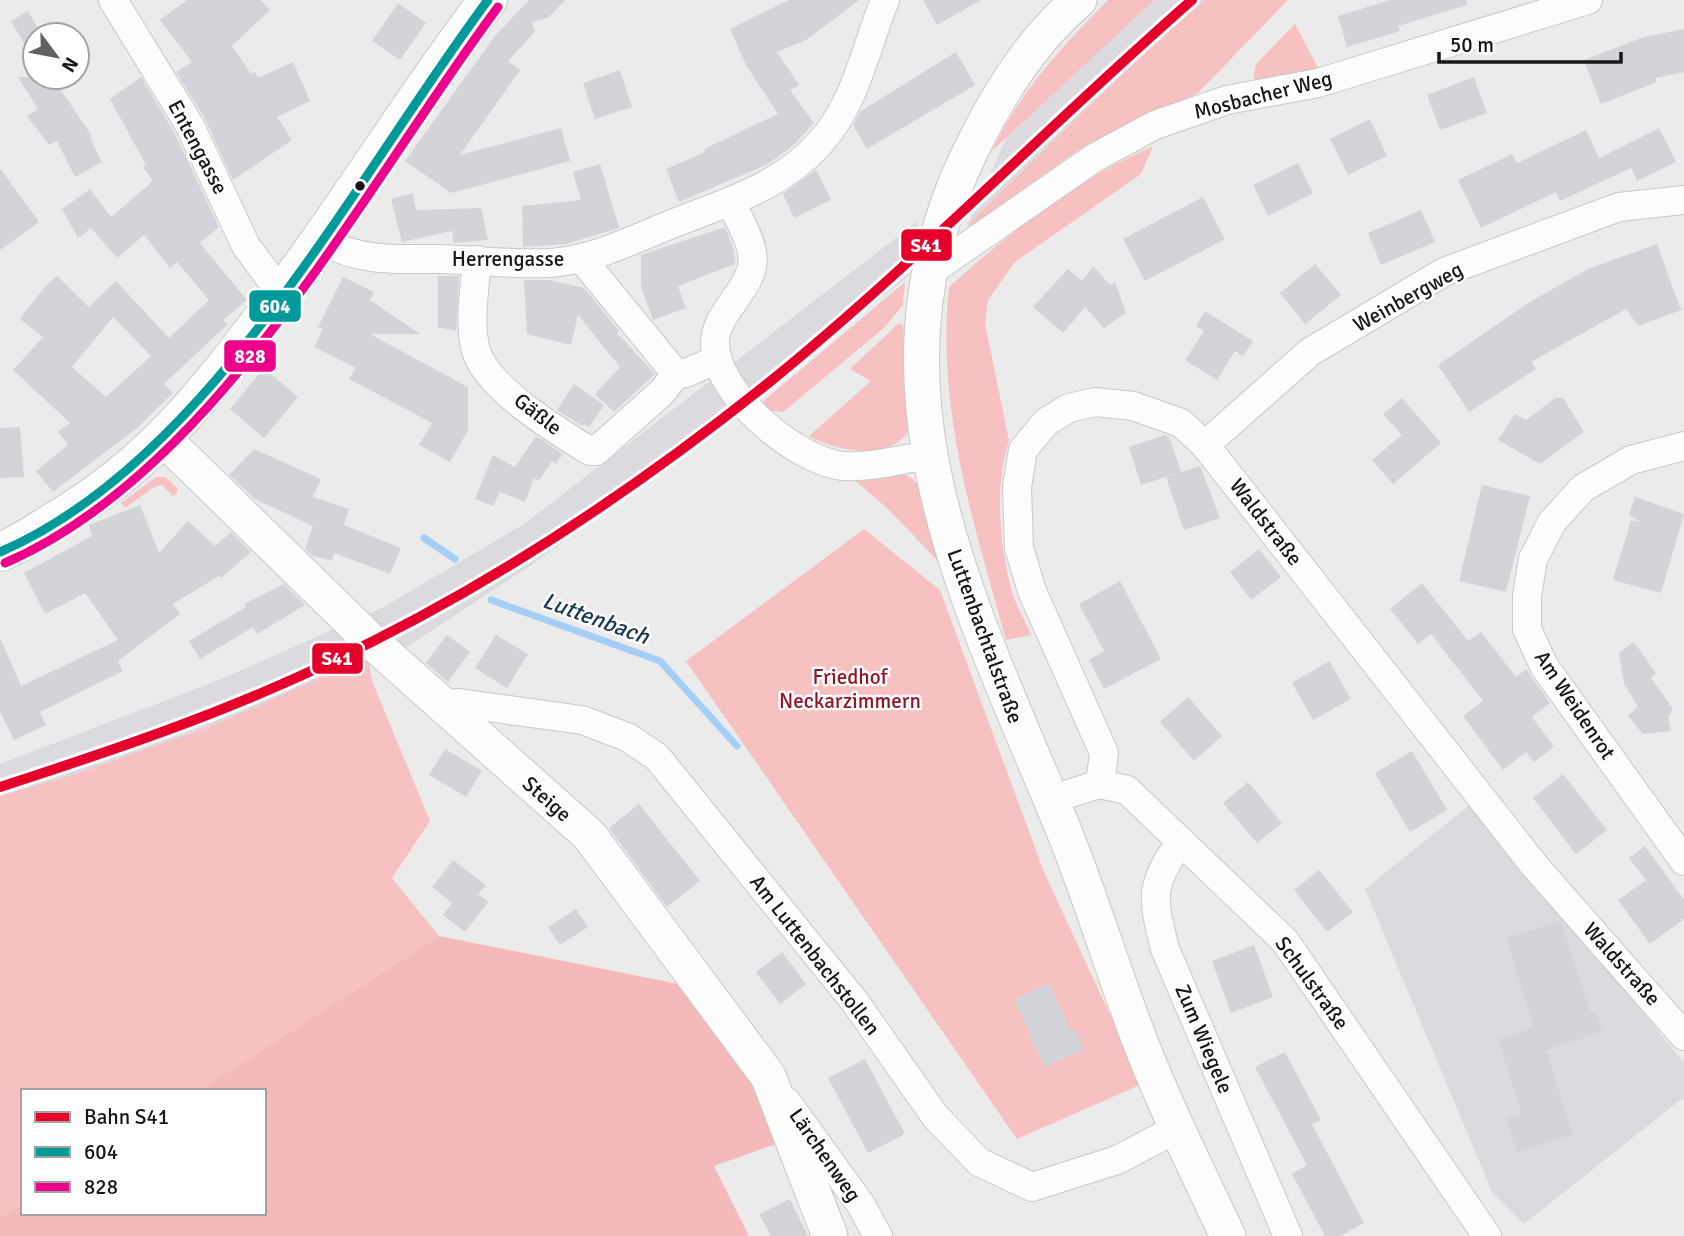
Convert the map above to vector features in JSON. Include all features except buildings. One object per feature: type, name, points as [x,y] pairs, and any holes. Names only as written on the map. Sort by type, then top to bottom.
[{"type":"main road","points":[[3,543],[131,471],[164,439],[233,357],[322,240],[458,38],[488,0]]},
{"type":"street","name":"Entengasse","points":[[113,0],[190,126],[246,246],[281,293]]},
{"type":"street","name":"Herrengasse","points":[[322,240],[341,252],[384,258],[550,263],[621,247],[675,222],[731,203],[765,188],[820,143],[849,102],[885,0]]},
{"type":"street","name":"Luttenbachtalstraße","points":[[1079,0],[1018,69],[981,129],[958,176],[931,266],[921,320],[923,403],[929,455],[965,593],[1063,830],[1151,1071],[1228,1236]]},
{"type":"street","name":"Mosbacher Weg","points":[[931,266],[1094,158],[1155,125],[1227,100],[1318,83],[1588,0]]},
{"type":"street","name":"Weinbergweg","points":[[1205,445],[1310,352],[1444,272],[1619,207],[1684,200]]},
{"type":"street","points":[[731,203],[752,253],[752,265],[717,325],[715,344],[721,367],[755,418],[774,434],[814,458],[844,466],[929,455]]},
{"type":"street","points":[[581,258],[676,374]]},
{"type":"street","name":"Gäßle","points":[[477,260],[473,331],[476,349],[488,372],[539,417],[590,451],[596,451],[662,392],[676,374],[721,367]]},
{"type":"street","name":"Waldstraße","points":[[1100,784],[1104,753],[1032,591],[1019,548],[1017,487],[1023,450],[1046,422],[1069,408],[1095,402],[1133,407],[1181,423],[1205,445],[1534,865],[1684,1036]]},
{"type":"street","name":"Steige","points":[[164,439],[439,705],[589,835],[768,1076],[830,1236]]},
{"type":"street","name":"Am Weidenrot","points":[[1684,446],[1631,460],[1583,488],[1552,522],[1532,559],[1527,596],[1527,629],[1544,666],[1684,861]]},
{"type":"street","name":"Am Luttenbachstollen","points":[[439,705],[459,703],[582,720],[627,737],[657,757],[855,1002],[935,1116],[979,1162],[1032,1187],[1117,1160],[1178,1128]]},
{"type":"street","points":[[1049,800],[1100,784]]},
{"type":"street","name":"Schulstraße","points":[[1100,784],[1127,790],[1285,941],[1488,1236]]},
{"type":"street","name":"Zum Wiegele","points":[[1181,841],[1156,881],[1154,906],[1166,949],[1288,1236]]},
{"type":"street","name":"Lärchenweg","points":[[768,1076],[861,1205],[878,1236]]},
{"type":"shaded area","points":[[1154,0],[1204,0],[1126,70],[968,224],[1005,140],[1067,78]]},
{"type":"shaded area","points":[[918,221],[908,276],[734,417],[530,566],[399,652],[368,657],[216,724],[76,774],[0,796],[0,764],[219,680],[382,608],[524,524]]},
{"type":"shaded area","points":[[1472,803],[1684,1063],[1684,1097],[1524,1224],[1492,1192],[1365,889]]},
{"type":"shaded area","points":[[439,936],[693,987],[749,1061],[776,1144],[714,1166],[749,1236],[0,1236],[0,1217],[21,1204],[21,1215],[266,1215],[266,1089],[201,1089]]},
{"type":"green space","points":[[1108,0],[1154,0],[992,151],[1029,89],[1058,53]]},
{"type":"green space","points":[[1204,0],[1288,0],[1198,93],[1077,151],[970,227],[968,224],[1126,70]]},
{"type":"green space","points":[[1295,24],[1318,68],[1262,83],[1254,78],[1256,64]]},
{"type":"green space","points":[[1153,146],[1141,174],[1015,262],[988,300],[985,323],[1009,441],[1000,494],[1003,549],[1011,590],[1031,635],[1006,640],[970,510],[953,422],[946,332],[949,287],[1045,208],[1096,175]]},
{"type":"green space","points":[[905,282],[903,305],[884,328],[783,412],[764,410],[760,404]]},
{"type":"green space","points":[[898,324],[903,325],[908,433],[887,447],[860,451],[833,446],[809,436],[871,381],[850,369]]},
{"type":"green space","points":[[903,474],[913,479],[920,488],[938,561],[890,511],[856,481]]},
{"type":"green space","points":[[156,477],[165,477],[177,488],[177,493],[173,496],[162,485],[154,487],[125,508],[121,503]]},
{"type":"green space","name":"Friedhof Neckarzimmern","points":[[864,529],[940,590],[1044,872],[1142,1084],[1017,1139],[686,661]]},
{"type":"green space","points":[[368,657],[372,681],[430,821],[392,878],[439,936],[201,1089],[21,1089],[21,1204],[0,1217],[0,796],[76,774],[216,724]]},
{"type":"waterway","name":"Luttenbach","points":[[424,538],[455,559]]},
{"type":"waterway","name":"Luttenbach","points":[[491,600],[660,661],[737,746]]},
{"type":"rail line","name":"S41","points":[[0,787],[165,731],[326,664],[444,604],[557,536],[720,421],[826,335],[1192,0]]},
{"type":"transit line","name":"604","points":[[0,552],[76,510],[146,453],[212,385],[273,309],[331,229],[488,0]]},
{"type":"transit line","name":"828","points":[[5,563],[82,520],[153,463],[219,394],[281,318],[339,238],[498,7]]}]
